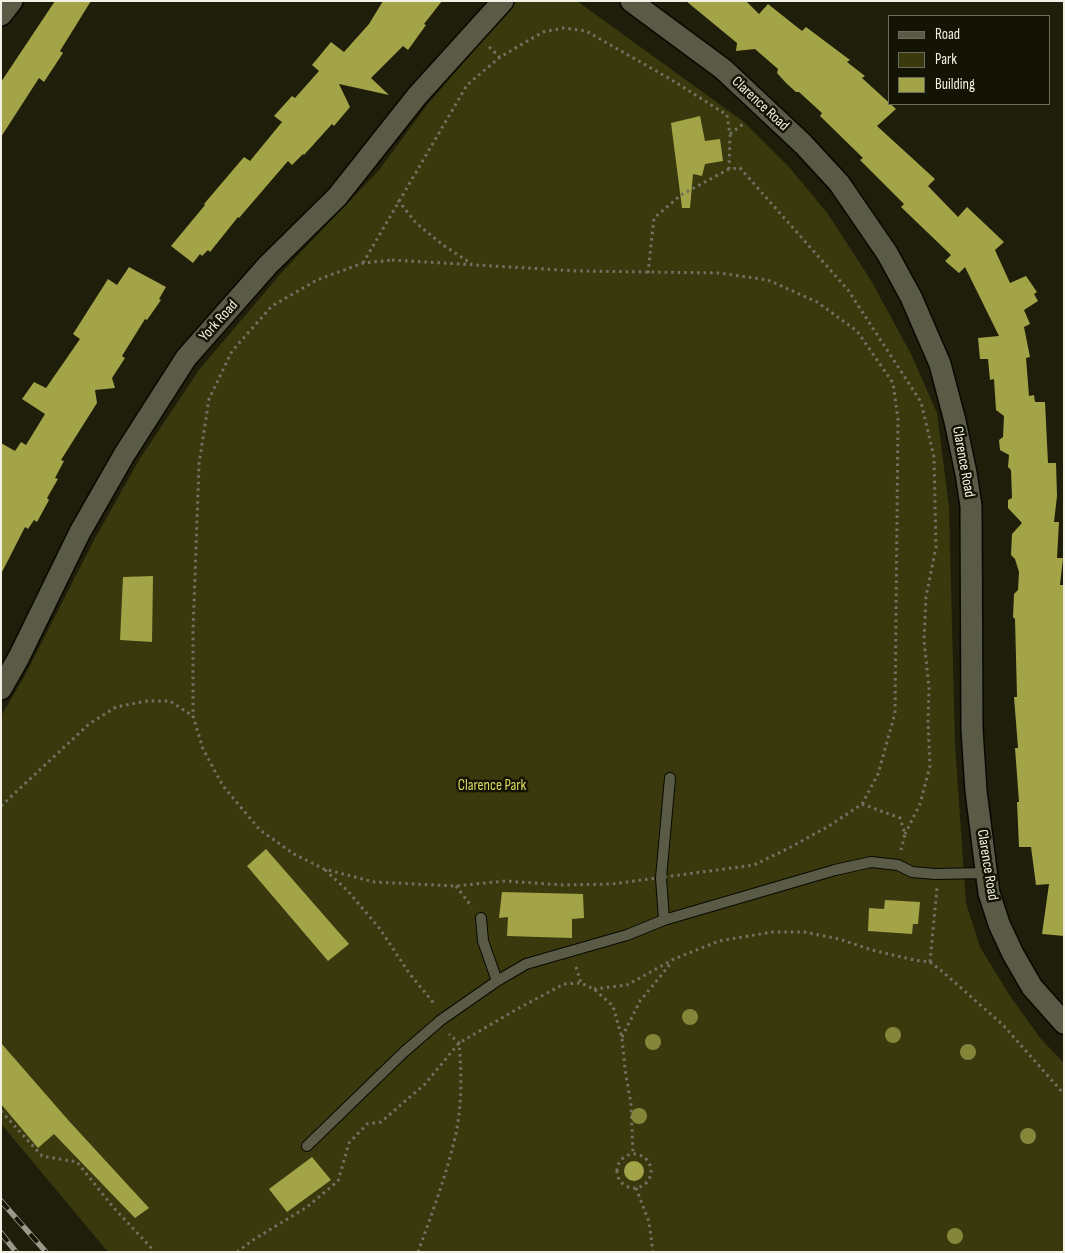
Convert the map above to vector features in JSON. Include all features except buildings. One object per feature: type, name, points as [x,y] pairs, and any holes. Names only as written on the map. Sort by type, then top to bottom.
[{"type":"street","points":[[1,15],[12,1]]},
{"type":"street","name":"York Road","points":[[1,689],[19,657],[85,524],[124,455],[186,358],[268,265],[337,197],[417,96],[503,1]]},
{"type":"street","name":"Clarence Road","points":[[631,1],[723,69],[803,144],[839,183],[887,253],[911,297],[940,364],[963,456],[971,506],[972,729],[976,791],[989,893],[999,924],[1013,954],[1032,987],[1064,1023]]},
{"type":"lane","points":[[664,920],[661,878],[670,778]]},
{"type":"lane","points":[[307,1146],[404,1052],[441,1020],[497,981],[526,964],[627,935],[664,920],[836,870],[871,862],[898,865],[912,872],[935,874],[986,873]]},
{"type":"lane","points":[[481,918],[483,941],[497,981]]},
{"type":"path","points":[[363,263],[398,200],[467,85],[500,57],[543,32],[564,28],[586,31],[672,80],[727,116],[730,135],[729,169]]},
{"type":"path","points":[[730,135],[743,124]]},
{"type":"path","points":[[648,273],[654,218],[681,195],[729,169],[740,168],[848,290],[921,402],[934,458],[936,548],[926,597],[924,640],[929,688],[930,766],[920,804],[905,834],[898,865]]},
{"type":"path","points":[[398,200],[416,223],[443,245],[472,264]]},
{"type":"path","points":[[481,918],[456,886],[374,882],[324,869],[294,854],[260,830],[223,786],[203,748],[193,716],[193,632],[199,464],[209,399],[232,351],[272,306],[317,280],[363,263],[392,260],[578,271],[720,273],[768,280],[817,302],[856,331],[893,383],[898,420],[895,713],[878,774],[862,804],[900,818],[905,834]]},
{"type":"path","points":[[1,806],[90,724],[116,707],[147,701],[170,700],[193,716]]},
{"type":"path","points":[[324,869],[347,890],[380,929],[408,973],[432,1001],[445,1031],[459,1043],[461,1063],[460,1095],[455,1141],[418,1252]]},
{"type":"path","points":[[930,962],[938,892],[935,874]]},
{"type":"path","points":[[594,989],[627,985],[674,959],[719,941],[772,932],[804,932],[839,939],[872,950],[930,962],[1002,1025],[1064,1094]]},
{"type":"path","points":[[622,1038],[640,1001],[674,959]]},
{"type":"path","points":[[237,1252],[253,1240],[307,1208],[338,1181],[349,1143],[367,1124],[381,1122],[425,1084],[459,1043],[564,984],[581,983],[594,989],[613,1006],[622,1038],[631,1104],[633,1154]]},
{"type":"path","points":[[1,1111],[42,1156],[76,1162],[113,1207],[155,1252]]},
{"type":"path","points":[[633,1154],[643,1156],[650,1164],[652,1175],[646,1184],[636,1188],[625,1186],[618,1178],[617,1167],[623,1158],[633,1154]]},
{"type":"path","points":[[636,1188],[648,1222],[652,1252]]},
{"type":"green space","name":"Clarence Park","points":[[516,1],[577,1],[744,122],[788,166],[828,214],[872,282],[911,354],[937,413],[949,507],[955,744],[966,903],[980,947],[1010,996],[1041,1039],[1064,1063],[1064,1252],[108,1252],[1,1124],[1,716],[24,677],[94,540],[139,460],[199,370],[282,272],[379,170],[427,105]]},
{"type":"railway","points":[[1,1201],[46,1252]]},
{"type":"railway","points":[[1,1233],[16,1252]]}]
